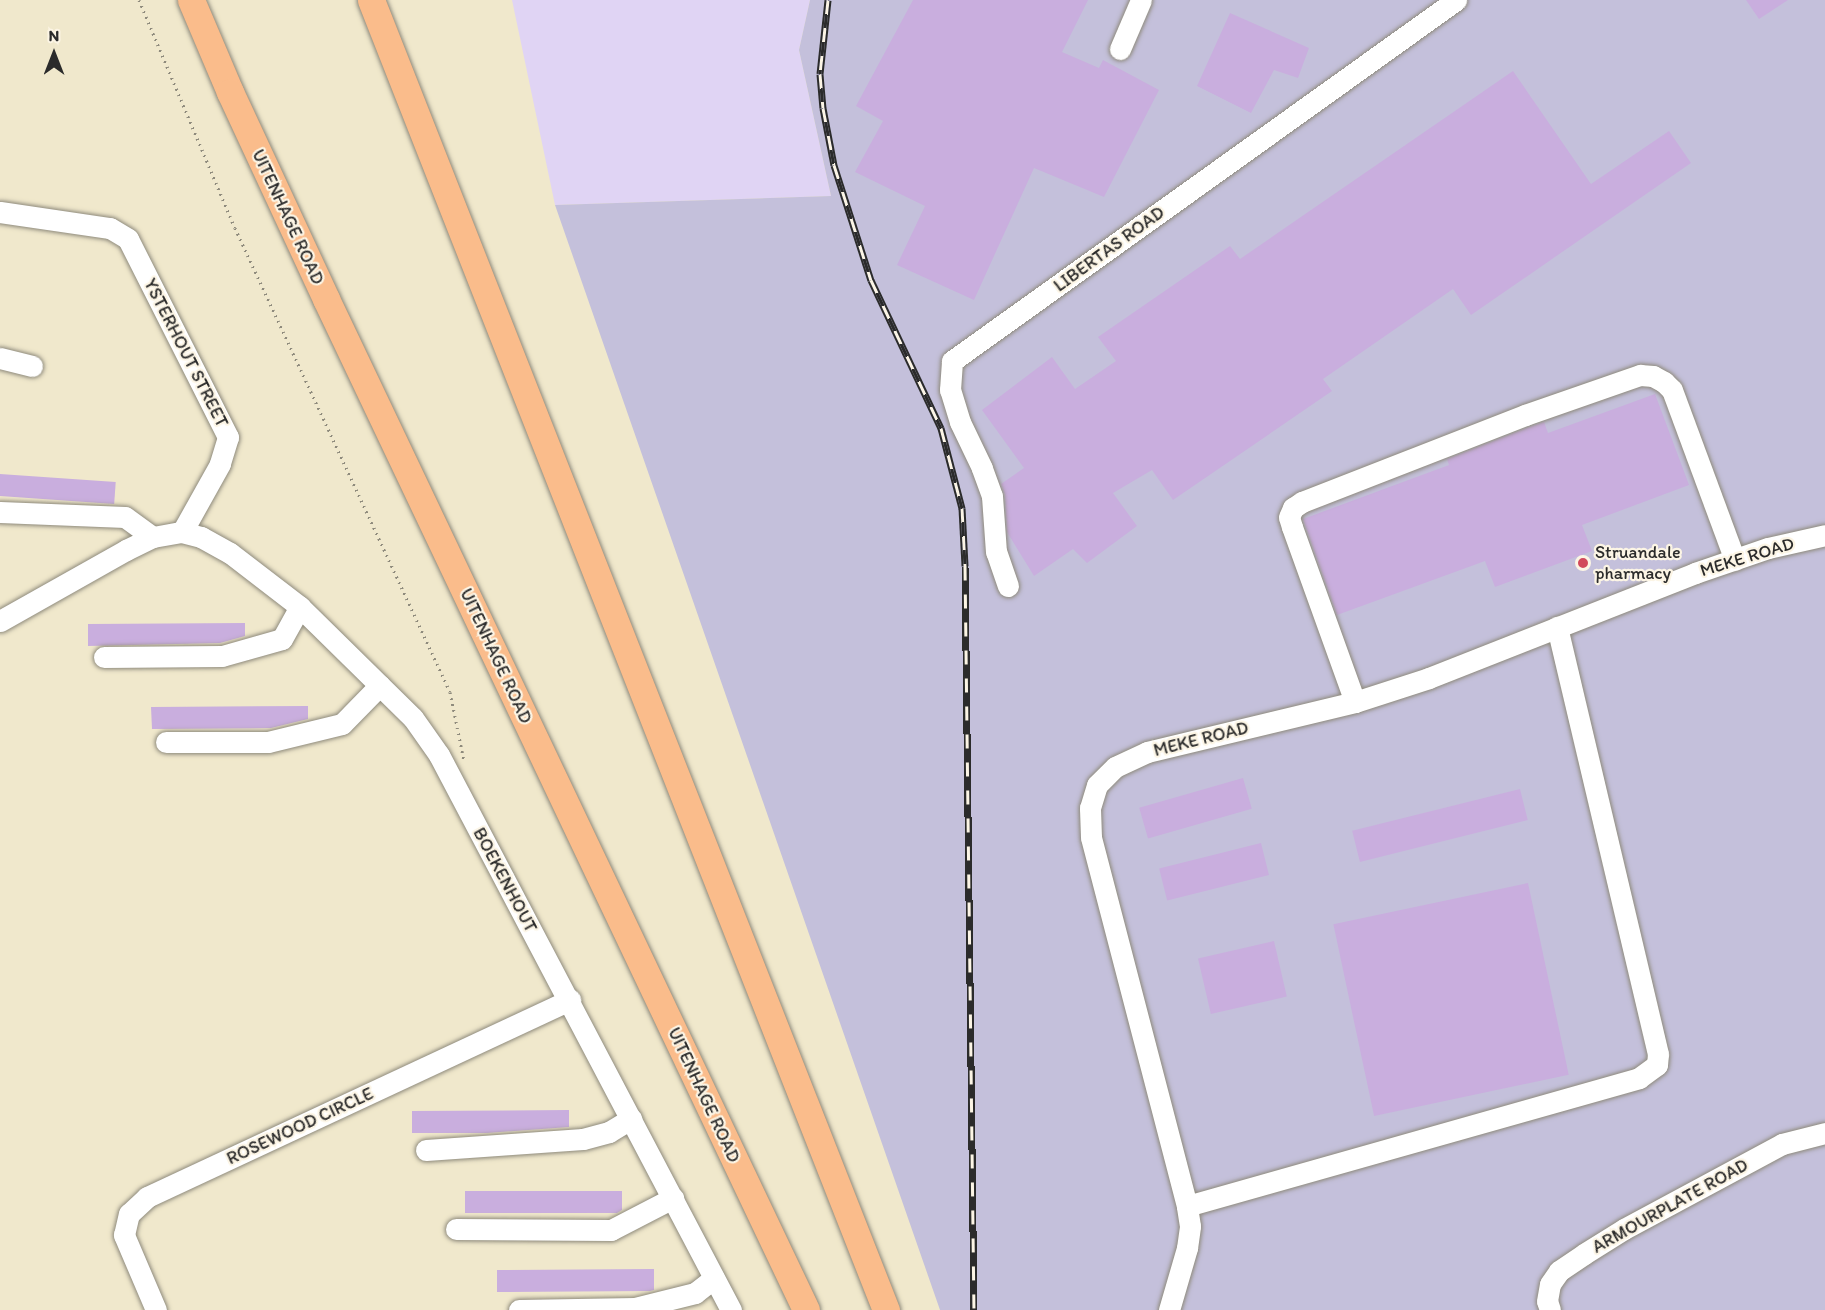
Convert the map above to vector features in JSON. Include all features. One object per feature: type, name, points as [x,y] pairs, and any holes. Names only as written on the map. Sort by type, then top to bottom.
[{"type":"main road","name":"UITENHAGE ROAD","points":[[191,0],[230,92],[316,278],[806,1310]]},
{"type":"main road","points":[[371,0],[886,1310]]},
{"type":"street","points":[[1120,49],[1141,0]]},
{"type":"street","name":"LIBERTAS ROAD","points":[[1008,586],[996,552],[992,496],[982,468],[960,422],[950,390],[952,361],[1456,0]]},
{"type":"street","name":"YSTERHOUT STREET","points":[[0,212],[110,228],[128,239],[228,437],[220,464],[182,532]]},
{"type":"street","points":[[0,358],[32,366]]},
{"type":"street","points":[[1355,702],[1292,527],[1289,517],[1293,508],[1302,502],[1526,415],[1640,375],[1653,376],[1664,382],[1672,390],[1735,560]]},
{"type":"street","points":[[0,512],[124,517],[153,537]]},
{"type":"street","points":[[0,621],[126,550],[153,537],[182,532]]},
{"type":"street","name":"BOEKENHOUT","points":[[182,532],[201,537],[230,554],[300,607],[413,718],[439,755],[570,1000],[731,1310]]},
{"type":"street","name":"MEKE ROAD","points":[[1169,1310],[1187,1248],[1190,1226],[1187,1206],[1091,837],[1090,808],[1098,785],[1115,767],[1147,752],[1355,702],[1429,678],[1768,548],[1825,535]]},
{"type":"street","points":[[104,657],[222,656],[282,639],[300,607]]},
{"type":"street","points":[[1187,1206],[1639,1078],[1657,1065],[1658,1054],[1557,627]]},
{"type":"street","points":[[166,742],[268,742],[342,724],[380,685]]},
{"type":"street","name":"ROSEWOOD CIRCLE","points":[[156,1310],[124,1235],[129,1214],[147,1197],[570,1000]]},
{"type":"street","points":[[426,1150],[583,1139],[609,1132],[632,1119]]},
{"type":"street","name":"ARMOURPLATE ROAD","points":[[1550,1310],[1547,1301],[1550,1284],[1559,1271],[1584,1254],[1624,1229],[1782,1144],[1825,1133]]},
{"type":"street","points":[[456,1229],[611,1230],[673,1198]]},
{"type":"street","points":[[519,1310],[635,1308],[695,1293],[714,1278]]},
{"type":"path","points":[[139,0],[235,228],[450,692],[466,768]]},
{"type":"shaded area","points":[[512,0],[810,0],[799,50],[831,196],[555,205]]},
{"type":"shaded area","points":[[810,0],[1825,0],[1825,1310],[940,1310],[555,205],[831,196],[799,50]]},
{"type":"building","points":[[913,0],[1088,0],[1062,52],[1099,68],[1103,60],[1159,90],[1104,197],[1034,168],[974,300],[897,265],[925,206],[855,172],[883,121],[856,106]]},
{"type":"building","points":[[1746,0],[1788,0],[1759,19]]},
{"type":"building","points":[[1230,13],[1309,48],[1298,78],[1274,70],[1251,113],[1197,86]]},
{"type":"building","points":[[1513,71],[1591,184],[1669,131],[1691,163],[1471,315],[1453,289],[1323,379],[1332,391],[1173,500],[1152,470],[1113,493],[1137,526],[1087,563],[1073,549],[1034,576],[1007,532],[1005,495],[1001,484],[1024,468],[982,410],[1052,357],[1075,389],[1116,361],[1098,337],[1230,246],[1240,259]]},
{"type":"building","points":[[1655,394],[1689,485],[1582,525],[1592,551],[1495,587],[1485,561],[1337,615],[1303,519],[1449,465],[1447,459],[1529,427],[1544,422],[1548,433]]},
{"type":"building","points":[[0,474],[116,482],[114,504],[0,496]]},
{"type":"building","points":[[245,623],[245,636],[220,643],[88,646],[88,624]]},
{"type":"building","points":[[308,706],[308,719],[271,728],[152,729],[151,707]]},
{"type":"building","points":[[1243,778],[1252,809],[1148,839],[1139,808]]},
{"type":"building","points":[[1520,789],[1528,820],[1360,862],[1352,831]]},
{"type":"building","points":[[1261,843],[1269,875],[1167,900],[1159,868]]},
{"type":"building","points":[[1528,883],[1569,1075],[1374,1116],[1333,924]]},
{"type":"building","points":[[1274,941],[1287,997],[1211,1014],[1198,959]]},
{"type":"building","points":[[569,1110],[569,1127],[487,1133],[412,1133],[412,1111]]},
{"type":"building","points":[[465,1191],[622,1191],[622,1210],[617,1213],[465,1213]]},
{"type":"building","points":[[654,1269],[654,1290],[650,1291],[497,1292],[497,1270]]},
{"type":"railway","points":[[828,0],[820,74],[823,108],[834,165],[871,280],[941,428],[962,508],[965,566],[974,1310]]},
{"type":"place","name":"Struandale pharmacy","points":[[1583,563]]}]
